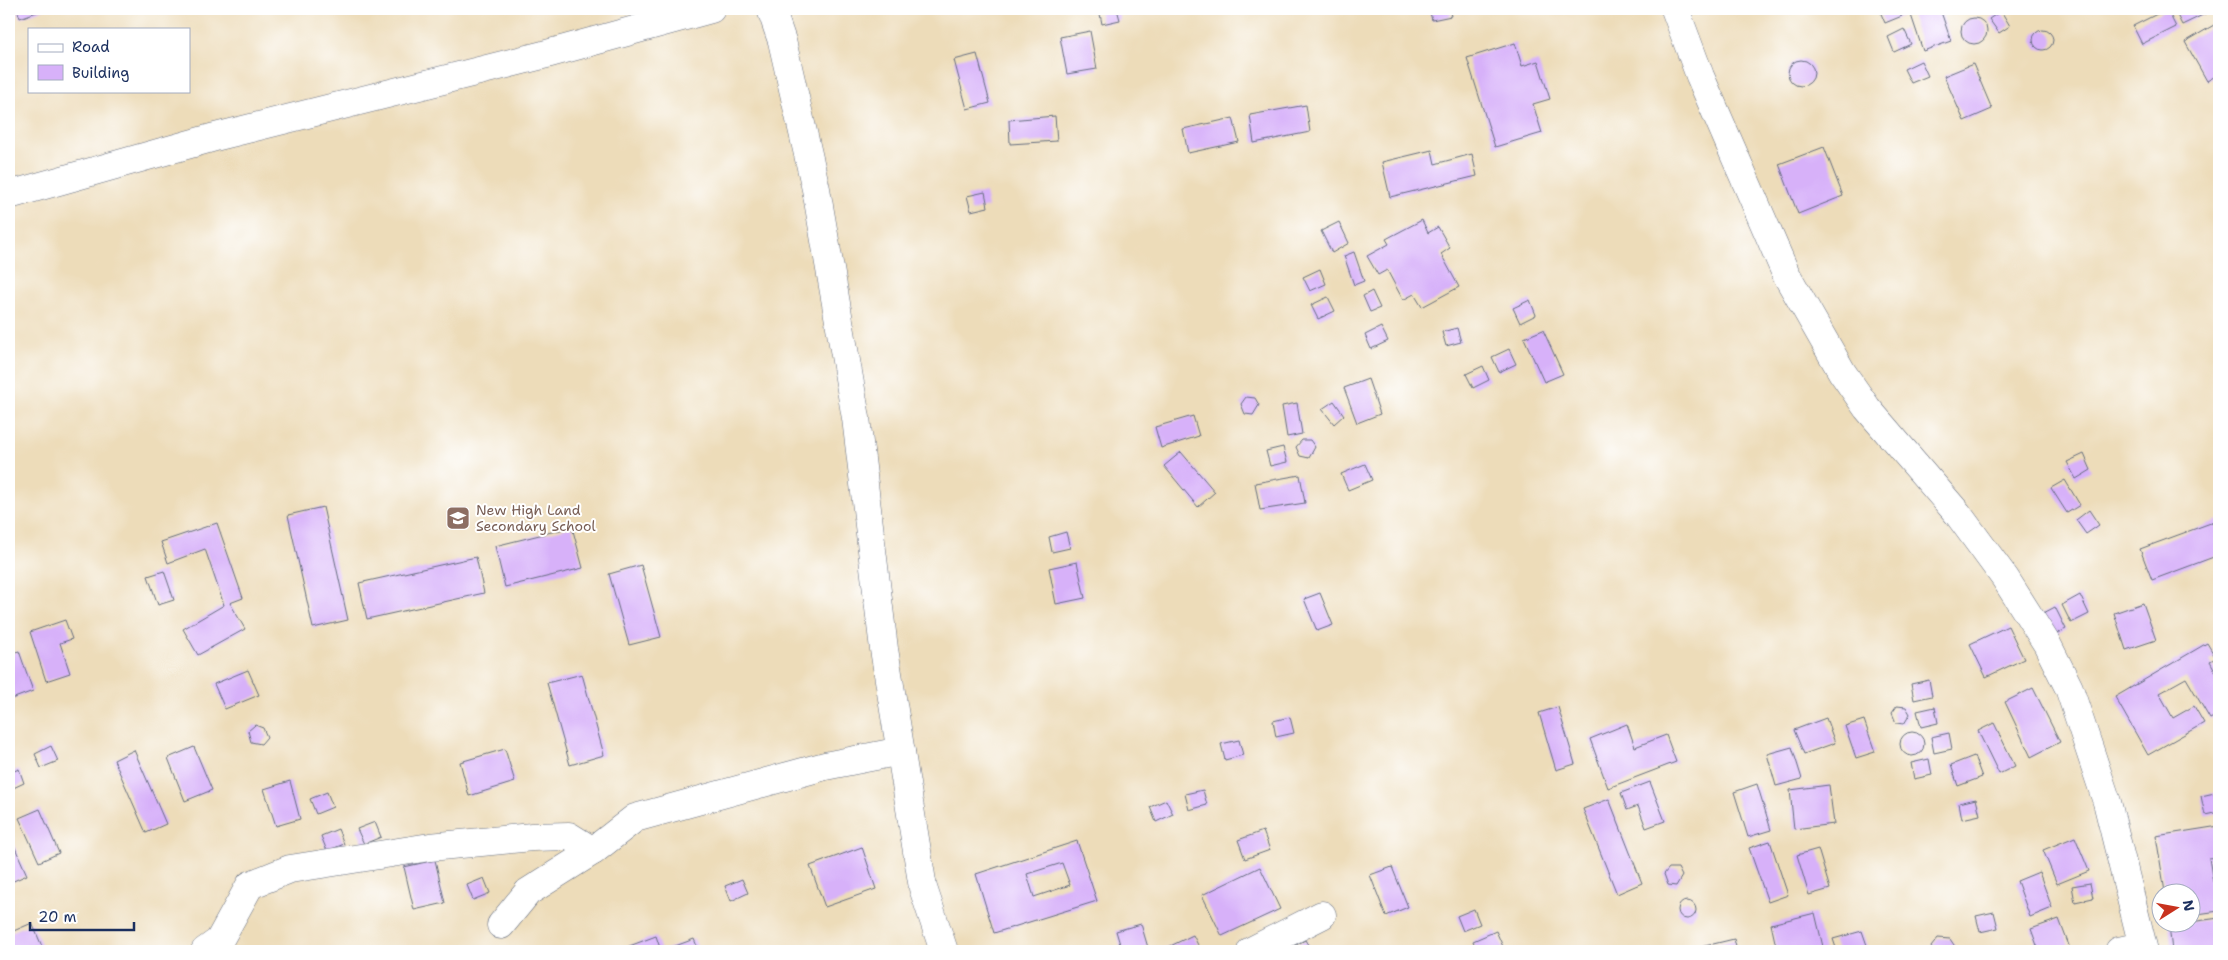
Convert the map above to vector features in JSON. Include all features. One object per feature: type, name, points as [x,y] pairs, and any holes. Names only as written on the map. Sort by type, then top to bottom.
[{"type":"street","points":[[9,195],[215,137],[544,55],[711,9]]},
{"type":"street","points":[[771,9],[782,41],[816,189],[856,418],[884,650],[923,888],[944,951]]},
{"type":"street","points":[[1676,9],[1700,76],[1786,274],[1842,372],[1867,408],[1958,514],[2005,578],[2047,644],[2069,688],[2107,802],[2135,950]]},
{"type":"street","points":[[501,924],[528,892],[593,850],[635,818],[824,766],[901,751]]},
{"type":"street","points":[[205,951],[220,941],[250,885],[290,869],[421,848],[532,837],[569,836],[593,850]]},
{"type":"street","points":[[1251,951],[1322,915]]},
{"type":"building","points":[[17,9],[45,9],[20,18]]},
{"type":"building","points":[[1099,9],[1117,9],[1120,20],[1102,24]]},
{"type":"building","points":[[1429,9],[1449,9],[1451,16],[1432,20]]},
{"type":"building","points":[[1879,9],[1899,9],[1902,16],[1885,23]]},
{"type":"building","points":[[1909,9],[1940,9],[1951,41],[1923,51]]},
{"type":"building","points":[[2167,9],[2176,27],[2142,44],[2133,26]]},
{"type":"building","points":[[2174,9],[2215,9],[2182,25]]},
{"type":"building","points":[[2001,11],[2010,26],[1999,33],[1989,19]]},
{"type":"building","points":[[1974,18],[1983,22],[1987,31],[1983,40],[1974,44],[1965,40],[1961,31],[1965,22]]},
{"type":"building","points":[[2219,22],[2219,74],[2207,81],[2185,42]]},
{"type":"building","points":[[1904,29],[1911,44],[1894,52],[1888,37]]},
{"type":"building","points":[[2043,30],[2050,33],[2053,40],[2050,47],[2043,50],[2036,47],[2033,40],[2036,33]]},
{"type":"building","points":[[1090,31],[1097,69],[1067,74],[1060,37]]},
{"type":"building","points":[[1515,43],[1522,66],[1538,61],[1550,99],[1533,104],[1542,133],[1495,147],[1467,58]]},
{"type":"building","points":[[977,54],[990,103],[967,109],[954,60]]},
{"type":"building","points":[[1801,60],[1810,64],[1814,73],[1810,82],[1801,86],[1792,82],[1788,73],[1792,64]]},
{"type":"building","points":[[1921,61],[1928,76],[1911,83],[1904,69]]},
{"type":"building","points":[[1973,64],[1992,109],[1964,121],[1944,76]]},
{"type":"building","points":[[1306,105],[1310,132],[1254,143],[1250,115]]},
{"type":"building","points":[[1055,116],[1057,141],[1010,144],[1009,120]]},
{"type":"building","points":[[1233,118],[1239,142],[1188,153],[1183,129]]},
{"type":"building","points":[[1824,147],[1843,196],[1798,214],[1779,164]]},
{"type":"building","points":[[1432,150],[1435,164],[1472,154],[1477,176],[1390,197],[1382,162]]},
{"type":"building","points":[[985,192],[988,207],[971,211],[967,196]]},
{"type":"building","points":[[1422,220],[1428,233],[1438,227],[1450,248],[1441,254],[1459,287],[1422,307],[1414,294],[1403,300],[1387,270],[1378,275],[1367,256],[1389,244],[1386,239]]},
{"type":"building","points":[[1339,222],[1349,243],[1332,253],[1321,231]]},
{"type":"building","points":[[1354,252],[1364,281],[1354,285],[1344,256]]},
{"type":"building","points":[[1320,269],[1326,284],[1310,291],[1303,277]]},
{"type":"building","points":[[1372,291],[1380,308],[1370,312],[1363,296]]},
{"type":"building","points":[[1328,297],[1335,311],[1318,319],[1311,305]]},
{"type":"building","points":[[1530,300],[1536,315],[1520,323],[1513,308]]},
{"type":"building","points":[[1381,327],[1388,341],[1371,349],[1365,335]]},
{"type":"building","points":[[1457,328],[1461,342],[1446,346],[1442,332]]},
{"type":"building","points":[[1543,330],[1563,374],[1544,382],[1524,338]]},
{"type":"building","points":[[1509,349],[1516,364],[1499,372],[1492,357]]},
{"type":"building","points":[[1483,366],[1489,380],[1473,388],[1466,374]]},
{"type":"building","points":[[1368,379],[1380,414],[1357,423],[1344,388]]},
{"type":"building","points":[[1246,397],[1255,398],[1259,405],[1253,415],[1245,414],[1241,404]]},
{"type":"building","points":[[1334,401],[1344,415],[1334,424],[1322,409]]},
{"type":"building","points":[[1297,403],[1302,434],[1287,437],[1282,406]]},
{"type":"building","points":[[1193,416],[1199,436],[1161,448],[1155,427]]},
{"type":"building","points":[[1302,440],[1310,440],[1315,447],[1309,458],[1300,456],[1296,447]]},
{"type":"building","points":[[1283,447],[1287,462],[1270,466],[1266,451]]},
{"type":"building","points":[[1181,452],[1215,492],[1198,507],[1164,466]]},
{"type":"building","points":[[2084,454],[2091,470],[2076,479],[2067,462]]},
{"type":"building","points":[[1365,464],[1372,480],[1348,490],[1341,474]]},
{"type":"building","points":[[1300,475],[1305,503],[1260,510],[1255,483]]},
{"type":"building","points":[[2065,480],[2080,505],[2067,513],[2051,488]]},
{"type":"building","points":[[323,507],[348,620],[313,628],[288,515]]},
{"type":"building","points":[[2089,510],[2099,525],[2086,534],[2076,520]]},
{"type":"building","points":[[2219,520],[2219,555],[2152,580],[2140,549]]},
{"type":"building","points":[[217,523],[243,598],[230,603],[245,629],[198,655],[183,629],[224,605],[205,549],[168,563],[161,542]]},
{"type":"building","points":[[572,527],[583,568],[505,587],[495,546]]},
{"type":"building","points":[[1066,532],[1070,548],[1052,552],[1049,537]]},
{"type":"building","points":[[476,557],[484,593],[367,619],[359,583]]},
{"type":"building","points":[[1077,562],[1085,598],[1056,604],[1049,568]]},
{"type":"building","points":[[641,565],[661,637],[629,645],[609,574]]},
{"type":"building","points":[[164,571],[174,600],[158,605],[148,576]]},
{"type":"building","points":[[1320,593],[1333,625],[1317,631],[1304,599]]},
{"type":"building","points":[[2080,595],[2089,614],[2071,623],[2062,605]]},
{"type":"building","points":[[2143,603],[2156,640],[2126,650],[2114,613]]},
{"type":"building","points":[[2055,607],[2066,629],[2047,639],[2036,617]]},
{"type":"building","points":[[65,620],[72,639],[60,643],[70,673],[46,681],[30,632]]},
{"type":"building","points":[[2008,626],[2024,659],[1986,677],[1970,644]]},
{"type":"building","points":[[2207,643],[2216,658],[2210,661],[2219,678],[2219,714],[2210,719],[2186,678],[2159,693],[2173,718],[2194,706],[2204,723],[2148,755],[2115,697]]},
{"type":"building","points":[[19,651],[33,691],[9,700],[9,654]]},
{"type":"building","points":[[248,670],[259,695],[225,709],[214,684]]},
{"type":"building","points":[[582,674],[604,755],[570,765],[547,683]]},
{"type":"building","points":[[1929,680],[1932,696],[1914,700],[1911,684]]},
{"type":"building","points":[[2033,688],[2060,742],[2031,757],[2005,702]]},
{"type":"building","points":[[1897,706],[1906,707],[1910,714],[1904,724],[1896,723],[1892,713]]},
{"type":"building","points":[[1558,707],[1575,764],[1556,770],[1539,713]]},
{"type":"building","points":[[1935,707],[1938,723],[1921,727],[1917,711]]},
{"type":"building","points":[[1290,717],[1294,733],[1276,737],[1273,721]]},
{"type":"building","points":[[1826,718],[1835,743],[1804,754],[1794,730]]},
{"type":"building","points":[[1864,720],[1875,752],[1856,758],[1845,726]]},
{"type":"building","points":[[1994,723],[2015,766],[1999,774],[1978,731]]},
{"type":"building","points":[[1627,724],[1635,747],[1666,735],[1676,762],[1608,788],[1590,739]]},
{"type":"building","points":[[255,725],[263,728],[267,737],[261,744],[251,742],[248,731]]},
{"type":"building","points":[[1912,732],[1921,735],[1924,744],[1921,753],[1912,756],[1903,753],[1900,744],[1903,735]]},
{"type":"building","points":[[1949,733],[1952,749],[1934,753],[1931,737]]},
{"type":"building","points":[[1239,740],[1243,755],[1225,760],[1221,744]]},
{"type":"building","points":[[51,746],[58,761],[41,768],[35,754]]},
{"type":"building","points":[[194,747],[212,790],[185,801],[168,758]]},
{"type":"building","points":[[1792,747],[1802,779],[1776,786],[1767,754]]},
{"type":"building","points":[[505,749],[515,782],[469,796],[460,762]]},
{"type":"building","points":[[134,750],[166,824],[146,833],[114,760]]},
{"type":"building","points":[[1974,756],[1982,777],[1958,786],[1951,765]]},
{"type":"building","points":[[1929,759],[1932,775],[1914,779],[1911,763]]},
{"type":"building","points":[[19,769],[24,783],[9,790],[9,773]]},
{"type":"building","points":[[290,781],[300,819],[276,826],[264,789]]},
{"type":"building","points":[[1650,782],[1665,821],[1646,828],[1638,806],[1627,810],[1621,793]]},
{"type":"building","points":[[1757,784],[1771,830],[1748,837],[1734,792]]},
{"type":"building","points":[[1829,785],[1834,824],[1794,829],[1790,790]]},
{"type":"building","points":[[1203,790],[1207,805],[1189,810],[1185,794]]},
{"type":"building","points":[[327,792],[333,807],[316,814],[310,799]]},
{"type":"building","points":[[2219,792],[2219,812],[2205,815],[2201,796]]},
{"type":"building","points":[[1609,799],[1642,883],[1617,894],[1583,809]]},
{"type":"building","points":[[1976,799],[1980,815],[1962,819],[1959,803]]},
{"type":"building","points":[[1166,800],[1173,814],[1156,822],[1150,807]]},
{"type":"building","points":[[40,809],[59,853],[39,862],[19,818]]},
{"type":"building","points":[[375,822],[381,837],[364,844],[357,829]]},
{"type":"building","points":[[2219,826],[2219,857],[2209,858],[2213,882],[2219,881],[2219,911],[2200,914],[2200,882],[2163,882],[2156,836]]},
{"type":"building","points":[[338,829],[344,844],[327,851],[321,836]]},
{"type":"building","points":[[1263,831],[1270,850],[1245,859],[1238,840]]},
{"type":"building","points":[[9,834],[27,875],[9,883]]},
{"type":"building","points":[[2075,837],[2089,871],[2057,884],[2043,850]]},
{"type":"building","points":[[1077,841],[1097,901],[994,933],[976,874]],"holes":[[[1062,863],[1070,885],[1034,897],[1027,874]]]},
{"type":"building","points":[[1770,841],[1788,895],[1768,902],[1749,848]]},
{"type":"building","points":[[862,847],[876,889],[825,907],[810,866]]},
{"type":"building","points":[[1818,849],[1830,889],[1809,895],[1797,855]]},
{"type":"building","points":[[435,860],[445,903],[414,910],[404,867]]},
{"type":"building","points":[[1260,867],[1280,909],[1222,936],[1202,895]]},
{"type":"building","points":[[1392,867],[1408,907],[1386,916],[1370,875]]},
{"type":"building","points":[[1669,868],[1678,868],[1682,876],[1676,886],[1668,885],[1664,874]]},
{"type":"building","points":[[2039,872],[2052,908],[2030,917],[2017,881]]},
{"type":"building","points":[[484,878],[490,893],[473,900],[467,885]]},
{"type":"building","points":[[742,879],[748,893],[731,901],[725,886]]},
{"type":"building","points":[[2090,883],[2093,898],[2075,902],[2072,886]]},
{"type":"building","points":[[1683,901],[1691,901],[1696,906],[1694,917],[1683,919],[1678,914],[1678,906]]},
{"type":"building","points":[[1474,909],[1480,924],[1463,931],[1457,916]]},
{"type":"building","points":[[1994,912],[1998,928],[1980,932],[1976,916]]},
{"type":"building","points":[[1815,913],[1824,951],[1777,951],[1771,924]]},
{"type":"building","points":[[2219,918],[2219,951],[2172,951],[2170,932],[2200,932],[2200,921]]},
{"type":"building","points":[[2059,919],[2071,951],[2039,951],[2031,929]]},
{"type":"building","points":[[32,923],[44,951],[11,951],[9,933]]},
{"type":"building","points":[[1141,924],[1149,951],[1122,951],[1116,931]]},
{"type":"building","points":[[1496,931],[1505,951],[1477,951],[1473,941]]},
{"type":"building","points":[[1862,931],[1869,951],[1837,951],[1833,939]]},
{"type":"building","points":[[1193,935],[1200,949],[1196,951],[1160,951]]},
{"type":"building","points":[[656,936],[661,951],[616,951]]},
{"type":"building","points":[[1938,938],[1950,939],[1956,948],[1954,951],[1933,951],[1931,947]]},
{"type":"building","points":[[694,939],[699,951],[662,951]]},
{"type":"building","points":[[1734,939],[1737,951],[1684,951]]},
{"type":"building","points":[[1305,940],[1312,951],[1286,951]]},
{"type":"place","name":"New High Land Secondary School","points":[[458,518]]}]
